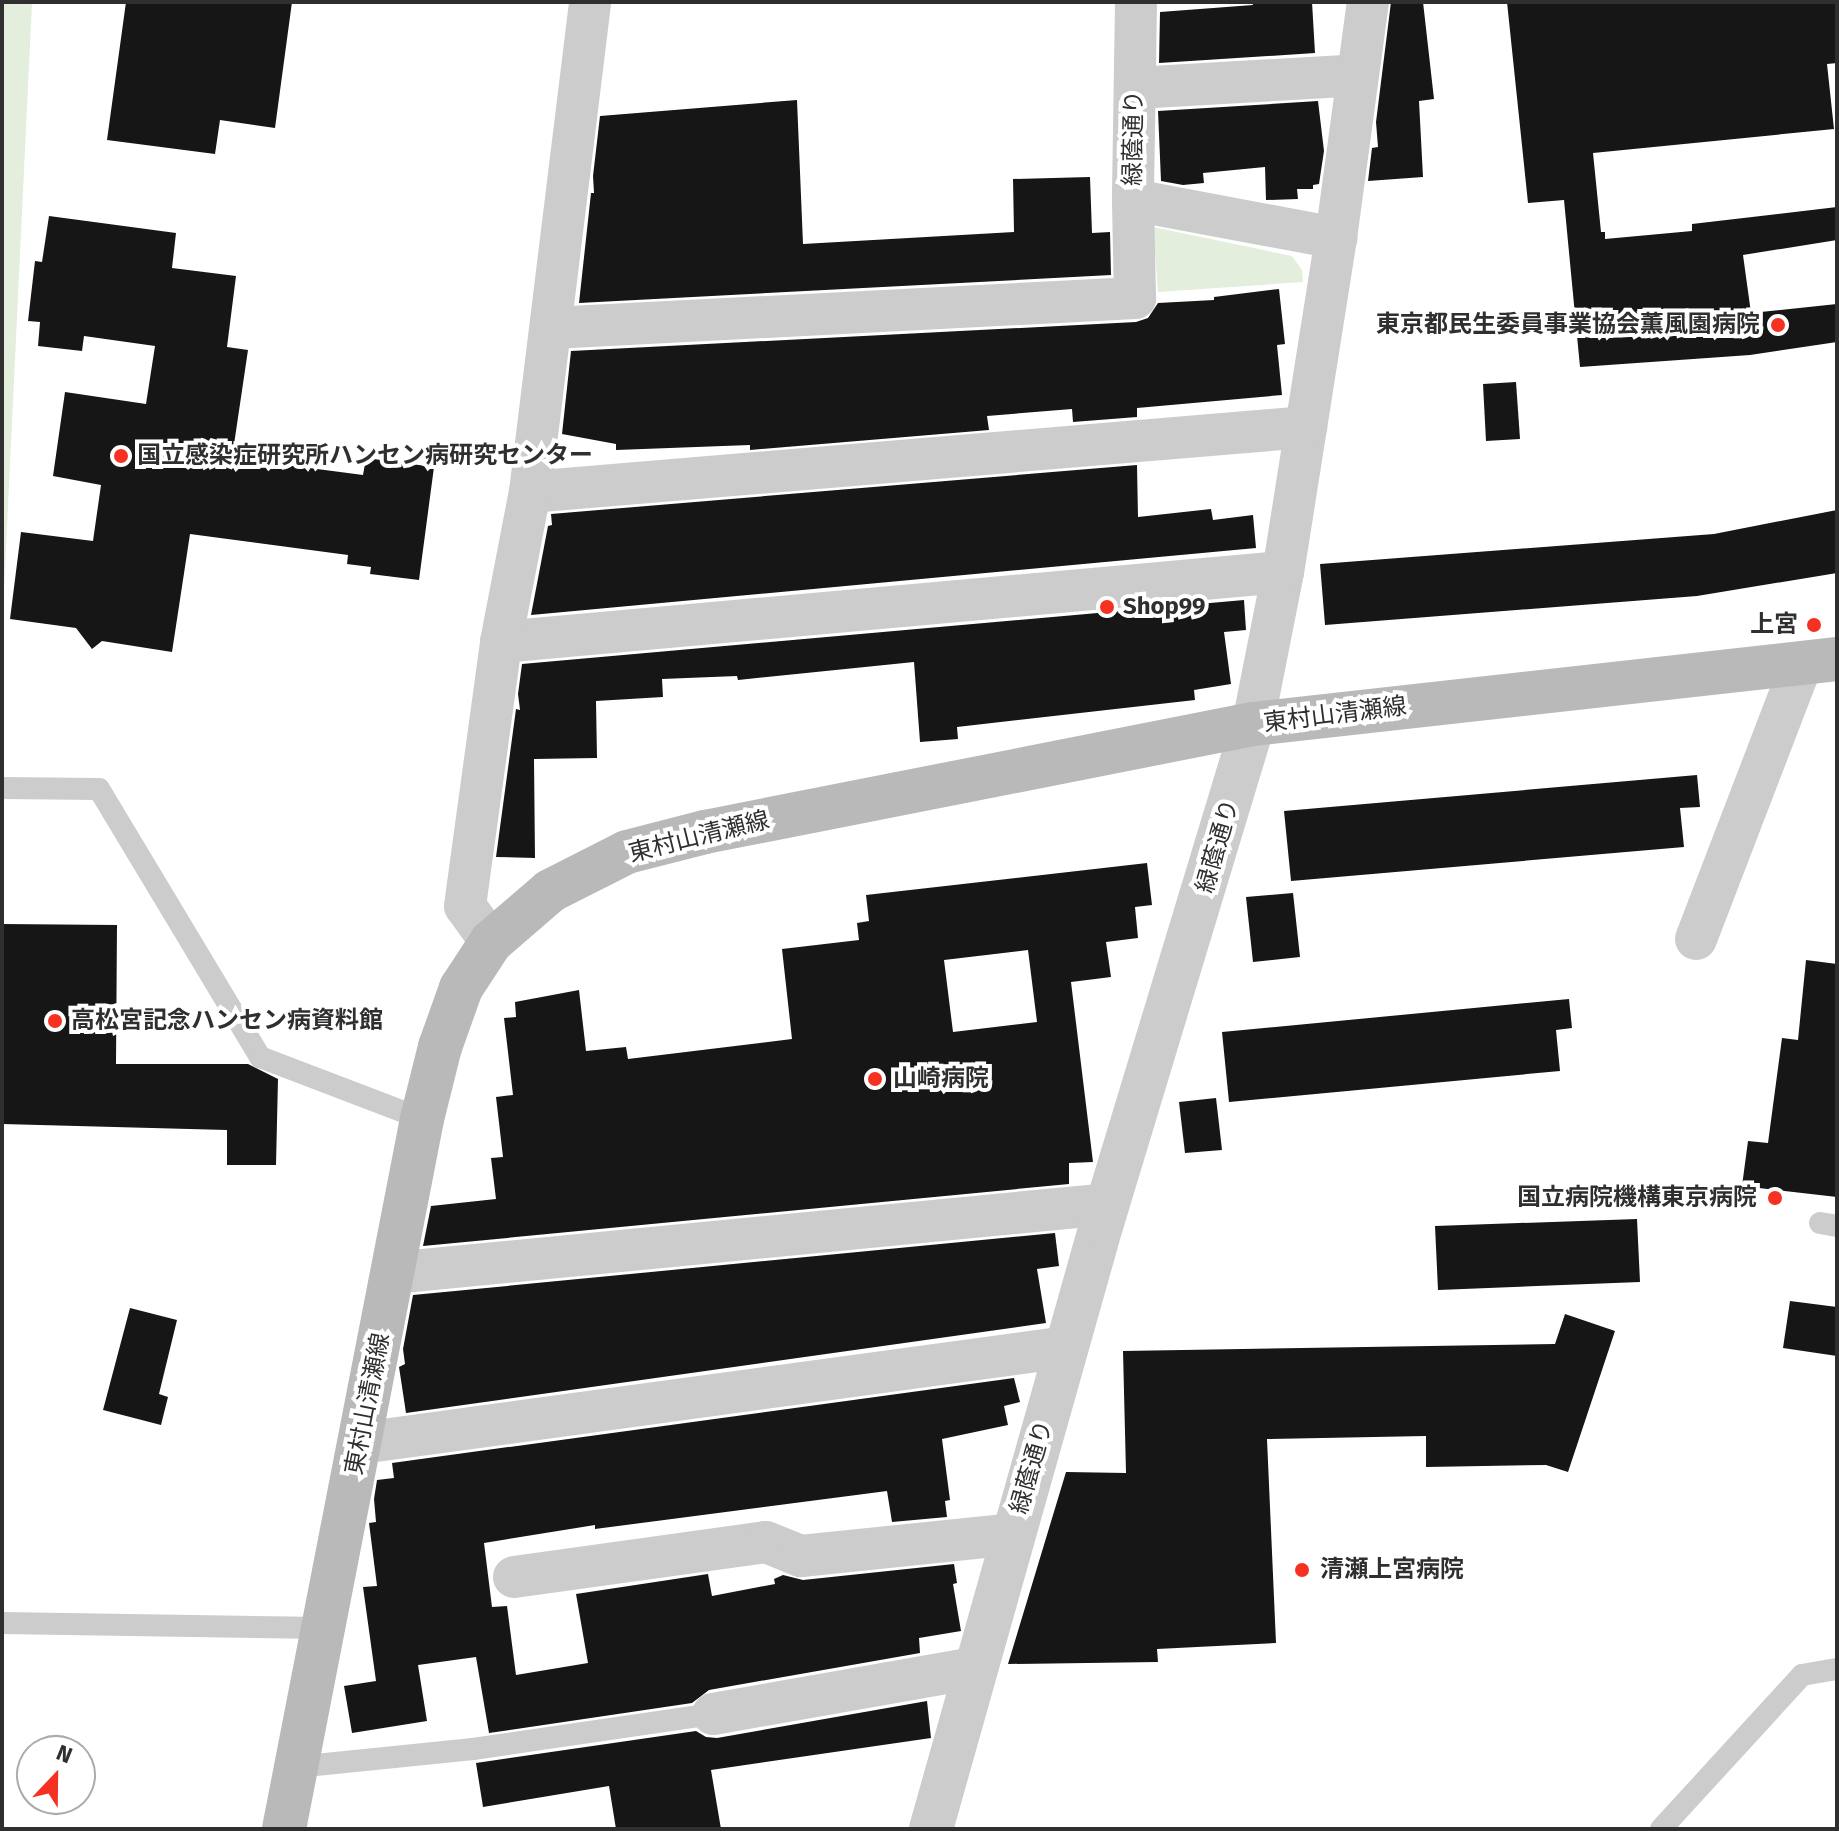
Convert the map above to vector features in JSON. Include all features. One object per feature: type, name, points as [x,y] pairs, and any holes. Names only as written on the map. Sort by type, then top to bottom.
[{"type":"main road","name":"東村山清瀬線","points":[[284,1829],[422,1119],[440,1047],[461,988],[491,942],[550,891],[627,852],[705,832],[1253,724],[1819,662]]},
{"type":"street","points":[[491,942],[465,906],[501,642],[530,492],[590,2]]},
{"type":"street","name":"緑蔭通り","points":[[931,1829],[1066,1347],[1253,724],[1283,572],[1336,238],[1133,200],[1136,2]]},
{"type":"street","points":[[1336,238],[1368,2]]},
{"type":"street","points":[[1135,88],[1358,75]]},
{"type":"street","points":[[551,328],[1135,298],[1133,200]]},
{"type":"street","points":[[530,492],[1306,427]]},
{"type":"street","points":[[501,642],[1283,572]]},
{"type":"street","points":[[1696,939],[1819,662]]},
{"type":"street","points":[[392,1273],[1108,1204]]},
{"type":"street","points":[[361,1443],[1066,1347]]},
{"type":"street","points":[[514,1577],[766,1542],[801,1556],[1013,1534]]},
{"type":"street","points":[[713,1714],[974,1668]]},
{"type":"lane","points":[[2,788],[99,789],[260,1057],[422,1119]]},
{"type":"lane","points":[[2,1623],[325,1628]]},
{"type":"lane","points":[[1661,1829],[1802,1675],[1837,1669]]},
{"type":"lane","points":[[296,1767],[473,1749],[713,1714]]},
{"type":"green space","points":[[2,2],[32,2],[2,632]]},
{"type":"green space","points":[[1153,227],[1292,256],[1302,270],[1303,282],[1158,292]]},
{"type":"building","points":[[126,2],[292,2],[275,128],[220,120],[215,154],[107,140]]},
{"type":"building","points":[[1252,2],[1312,2],[1315,53],[1159,63],[1160,12],[1253,5]]},
{"type":"building","points":[[1391,2],[1423,2],[1434,99],[1419,101],[1423,177],[1368,181],[1372,148],[1378,147],[1376,122]]},
{"type":"building","points":[[1507,2],[1837,2],[1837,63],[1827,64],[1834,129],[1593,153],[1601,232],[1605,232],[1605,239],[1692,231],[1692,224],[1837,207],[1837,240],[1743,255],[1751,313],[1837,304],[1837,342],[1750,355],[1580,367],[1564,200],[1528,203]]},
{"type":"building","points":[[797,100],[803,244],[1014,232],[1013,179],[1090,177],[1092,233],[1110,232],[1111,275],[579,303],[591,193],[594,193],[600,116]]},
{"type":"building","points":[[1318,101],[1324,151],[1319,184],[1313,185],[1313,189],[1297,189],[1298,199],[1266,200],[1265,167],[1203,173],[1204,183],[1183,185],[1161,181],[1158,111]]},
{"type":"building","points":[[49,216],[176,233],[172,268],[236,276],[227,347],[248,350],[232,458],[363,475],[366,458],[434,467],[419,580],[370,574],[371,567],[347,564],[348,555],[190,534],[172,652],[102,641],[92,649],[76,628],[10,619],[21,532],[93,541],[101,485],[53,476],[65,392],[146,404],[155,346],[84,336],[82,351],[38,346],[40,322],[28,321],[35,261],[42,262]]},
{"type":"building","points":[[1279,289],[1285,344],[1277,345],[1282,395],[1137,408],[1137,417],[1073,422],[1072,409],[987,416],[989,430],[750,450],[750,445],[616,450],[616,444],[562,434],[571,351],[1136,322],[1148,318],[1158,303],[1214,300],[1214,297]]},
{"type":"building","points":[[1516,382],[1520,439],[1486,441],[1483,384]]},
{"type":"building","points":[[1137,465],[1138,517],[1211,509],[1213,520],[1253,515],[1256,548],[531,615],[548,526],[552,525],[551,514]]},
{"type":"building","points":[[1837,510],[1837,573],[1697,596],[1325,625],[1320,564],[1714,534]]},
{"type":"building","points":[[1244,600],[1246,630],[1224,632],[1231,684],[1194,690],[1195,700],[957,727],[958,739],[920,742],[914,662],[738,680],[737,676],[662,679],[663,697],[596,701],[597,758],[534,759],[535,858],[496,857],[516,709],[520,710],[518,694],[522,664]]},
{"type":"building","points":[[1697,775],[1700,807],[1680,808],[1684,847],[1291,881],[1284,811]]},
{"type":"building","points":[[1147,863],[1152,905],[1135,907],[1138,938],[1106,942],[1111,977],[1071,982],[1093,1162],[1069,1163],[1069,1184],[423,1246],[431,1206],[496,1199],[491,1158],[503,1157],[496,1097],[513,1095],[504,1018],[516,1017],[515,1002],[579,990],[586,1051],[626,1047],[628,1059],[792,1039],[782,949],[859,940],[857,923],[869,921],[866,895]],"holes":[[[1028,950],[1037,1022],[953,1032],[944,960]]]},
{"type":"building","points":[[1293,893],[1300,957],[1253,962],[1246,897]]},
{"type":"building","points":[[2,924],[117,925],[116,1064],[248,1064],[278,1079],[276,1165],[227,1165],[227,1130],[2,1124]]},
{"type":"building","points":[[1806,960],[1837,964],[1837,1197],[1742,1186],[1748,1141],[1768,1143],[1782,1038],[1798,1040]]},
{"type":"building","points":[[1569,999],[1572,1028],[1556,1030],[1560,1071],[1229,1102],[1222,1032]]},
{"type":"building","points":[[1216,1098],[1222,1150],[1185,1153],[1179,1102]]},
{"type":"building","points":[[1637,1219],[1640,1282],[1438,1290],[1435,1226]]},
{"type":"building","points":[[1055,1233],[1059,1266],[1037,1269],[1046,1323],[406,1413],[399,1367],[405,1364],[403,1349],[413,1295]]},
{"type":"building","points":[[1790,1301],[1837,1307],[1837,1356],[1783,1348]]},
{"type":"building","points":[[130,1308],[177,1320],[159,1394],[168,1397],[161,1425],[103,1410]]},
{"type":"building","points":[[1565,1314],[1615,1331],[1568,1472],[1546,1465],[1426,1467],[1426,1436],[1267,1439],[1276,1643],[1157,1649],[1158,1662],[1008,1664],[1066,1472],[1126,1473],[1123,1351],[1555,1344]]},
{"type":"building","points":[[1014,1378],[1020,1402],[1004,1406],[1008,1425],[942,1439],[950,1500],[945,1501],[947,1517],[892,1522],[887,1491],[595,1529],[595,1525],[484,1543],[492,1607],[507,1606],[516,1675],[588,1663],[576,1594],[708,1574],[712,1596],[775,1584],[774,1579],[783,1575],[803,1580],[954,1564],[957,1583],[953,1584],[961,1631],[919,1638],[920,1653],[709,1690],[692,1703],[489,1733],[476,1657],[418,1665],[427,1721],[352,1733],[344,1686],[376,1681],[363,1587],[377,1586],[369,1523],[376,1522],[374,1499],[377,1480],[394,1478],[392,1463]]},
{"type":"building","points":[[927,1701],[931,1738],[711,1770],[721,1829],[616,1829],[609,1786],[483,1807],[476,1763],[696,1731],[706,1737],[717,1738]]},
{"type":"place","name":"東京都民生委員事業協会薫風園病院","points":[[1778,325]]},
{"type":"place","name":"国立感染症研究所ハンセン病研究センター","points":[[121,456]]},
{"type":"place","name":"Shop99","points":[[1107,607]]},
{"type":"place","name":"上宮","points":[[1814,625]]},
{"type":"place","name":"高松宮記念ハンセン病資料館","points":[[55,1021]]},
{"type":"place","name":"山崎病院","points":[[875,1079]]},
{"type":"place","name":"国立病院機構東京病院","points":[[1775,1198]]},
{"type":"place","name":"清瀬上宮病院","points":[[1302,1570]]}]
